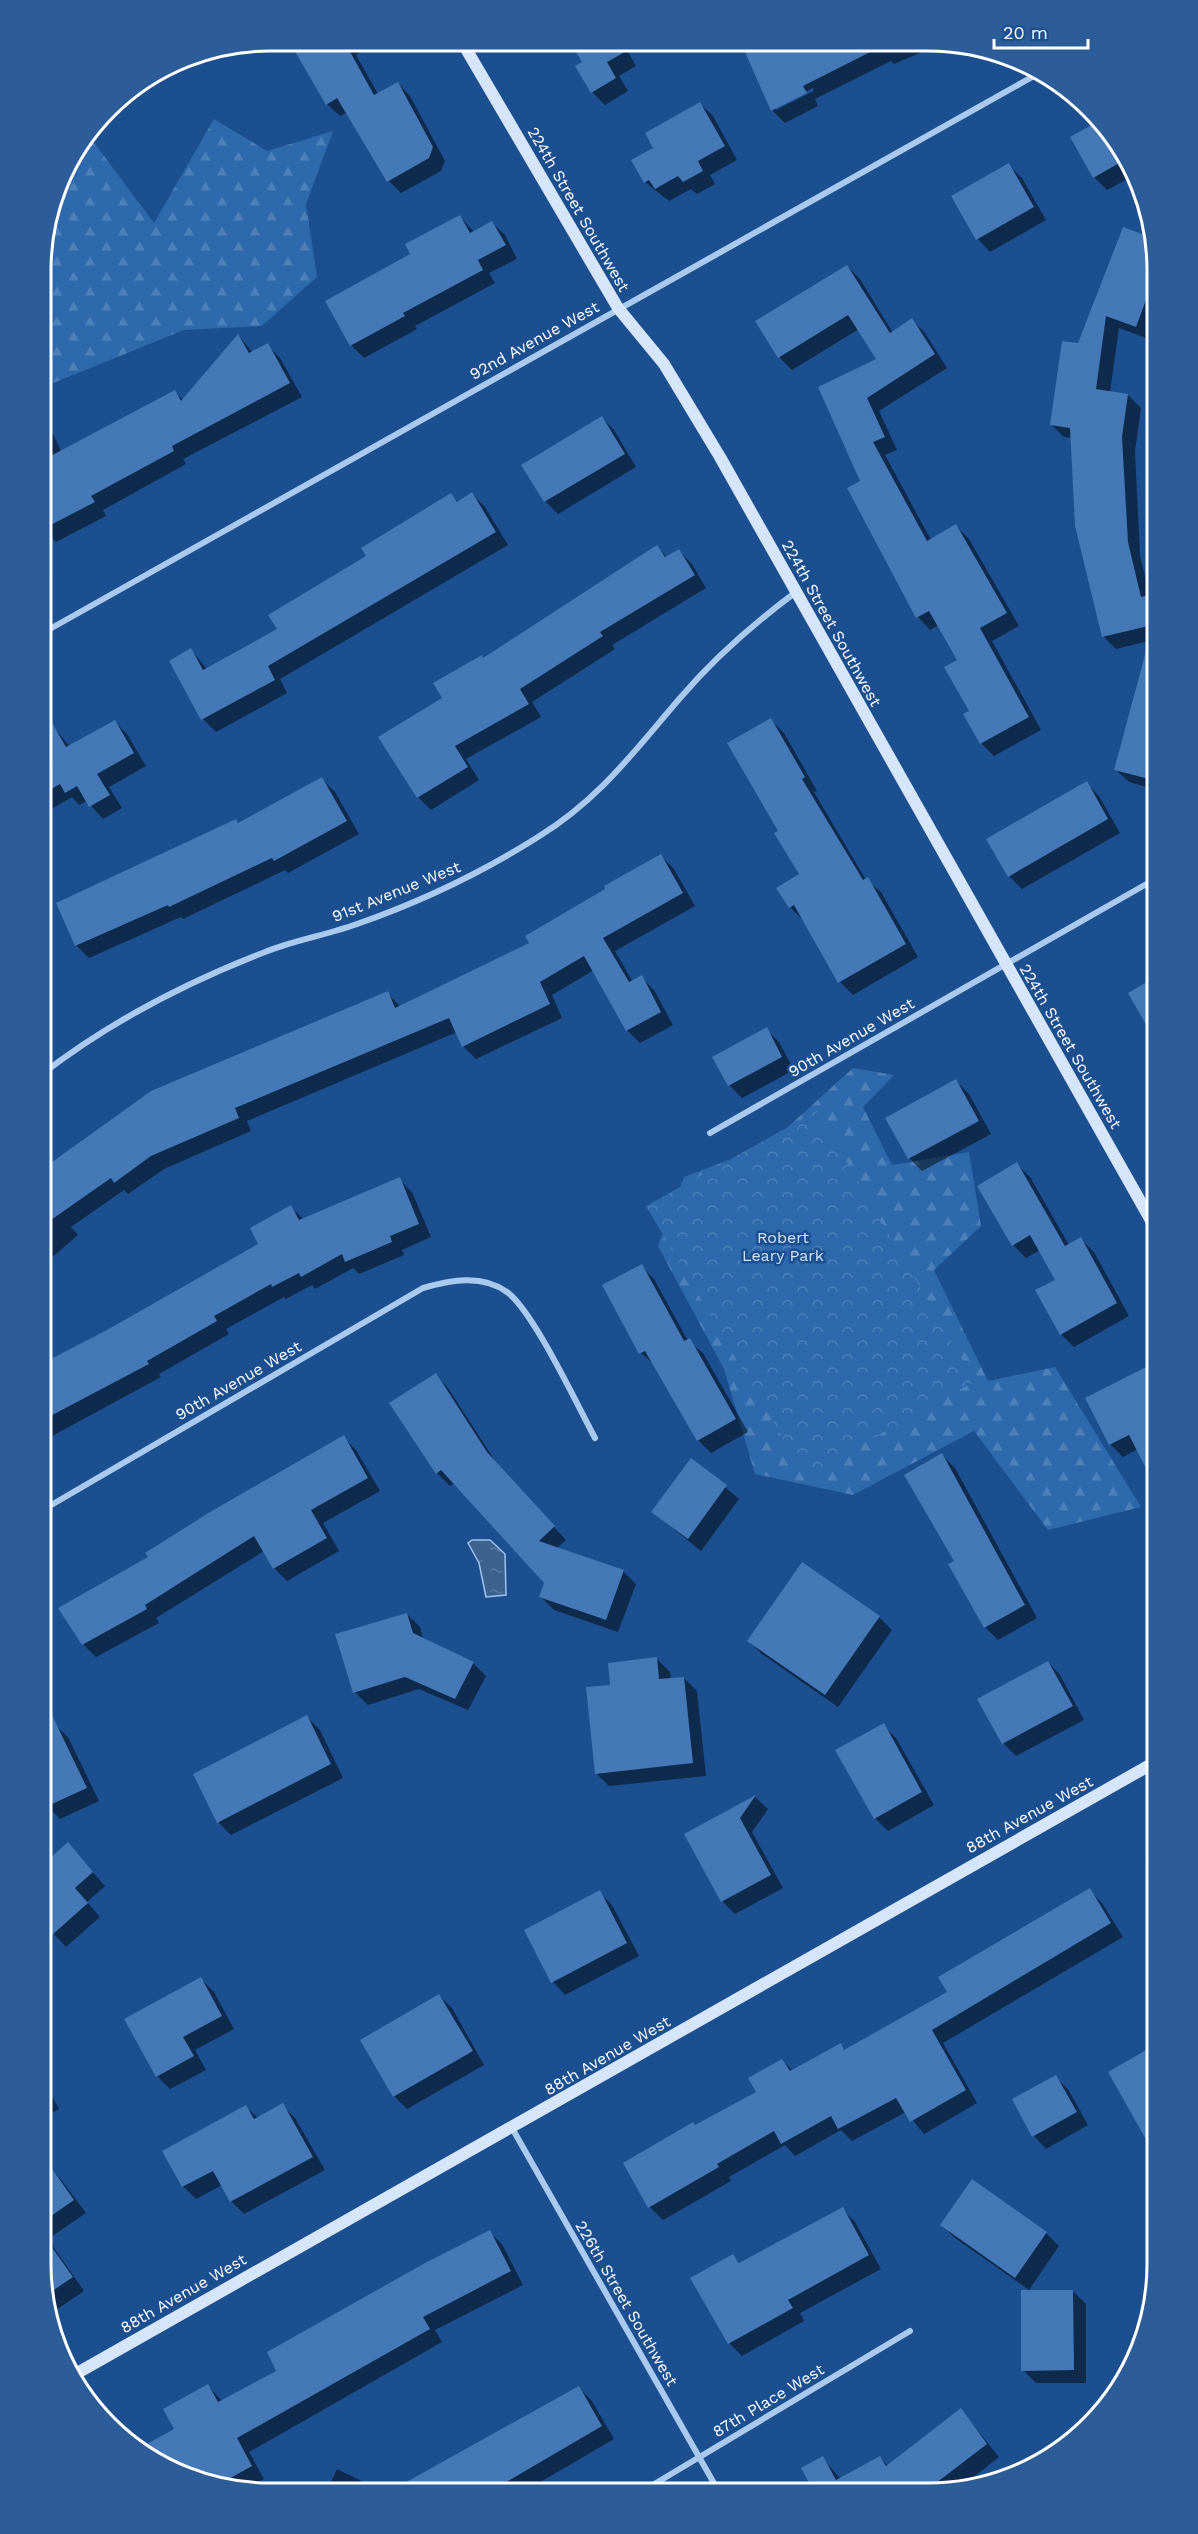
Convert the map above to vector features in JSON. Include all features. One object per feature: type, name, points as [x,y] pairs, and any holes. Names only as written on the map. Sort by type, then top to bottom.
[{"type":"street","name":"224th Street Southwest","points":[[467,51],[618,308],[664,364],[720,458],[1147,1213]]},
{"type":"street","name":"92nd Avenue West","points":[[51,628],[1032,77]]},
{"type":"street","name":"91st Avenue West","points":[[51,1068],[123,1018],[177,990],[266,951],[357,924],[449,888],[538,837],[578,810],[613,778],[682,696],[745,630],[796,592]]},
{"type":"street","points":[[1006,964],[1147,884]]},
{"type":"street","name":"90th Avenue West","points":[[710,1133],[1006,964]]},
{"type":"street","name":"90th Avenue West","points":[[51,1504],[423,1288],[452,1279],[495,1286],[518,1301],[554,1361],[595,1438]]},
{"type":"street","name":"88th Avenue West","points":[[79,2372],[1147,1767]]},
{"type":"street","name":"226th Street Southwest","points":[[512,2128],[714,2483]]},
{"type":"street","name":"87th Place West","points":[[656,2483],[910,2331]]},
{"type":"green space","points":[[214,119],[267,151],[333,131],[306,204],[317,277],[262,326],[184,330],[51,384],[51,256],[55,227],[68,186],[93,141],[154,223]]},
{"type":"green space","points":[[853,1068],[894,1075],[863,1107],[892,1165],[969,1152],[981,1226],[934,1270],[988,1381],[1055,1367],[1141,1507],[1048,1530],[974,1431],[853,1495],[755,1474],[724,1369],[658,1246],[684,1177],[768,1145]]},
{"type":"green space","name":"Robert Leary Park","points":[[817,1111],[975,1381],[805,1476],[646,1206]]},
{"type":"water","points":[[472,1540],[490,1540],[505,1554],[506,1595],[486,1597],[479,1563],[468,1543]]},
{"type":"building","points":[[295,51],[350,51],[374,95],[398,82],[433,147],[429,158],[387,182],[337,98],[326,105]]},
{"type":"building","points":[[575,51],[627,51],[607,62],[616,78],[591,93],[575,66],[582,62]]},
{"type":"building","points":[[745,51],[872,51],[803,86],[807,93],[771,111]]},
{"type":"building","points":[[700,102],[725,146],[698,161],[703,171],[683,182],[678,176],[655,189],[649,180],[644,183],[631,160],[653,148],[645,133]]},
{"type":"building","points":[[1092,125],[1119,163],[1093,178],[1070,137]]},
{"type":"building","points":[[1009,163],[1034,207],[976,240],[951,196]]},
{"type":"building","points":[[460,215],[470,233],[492,221],[506,245],[478,260],[483,270],[403,313],[405,316],[350,346],[325,301],[410,254],[405,244]]},
{"type":"building","points":[[1123,227],[1144,235],[1147,256],[1147,297],[1136,327],[1106,316],[1096,389],[1128,394],[1122,437],[1128,542],[1141,597],[1147,596],[1147,626],[1102,637],[1075,526],[1070,428],[1050,425],[1062,341],[1078,343]]},
{"type":"building","points":[[847,265],[890,333],[912,318],[935,354],[867,398],[885,437],[873,442],[927,541],[956,524],[1007,613],[980,628],[1029,717],[980,744],[963,714],[969,711],[944,667],[957,660],[929,611],[916,618],[847,488],[860,481],[818,387],[876,359],[848,315],[778,358],[755,321]]},
{"type":"building","points":[[238,334],[249,353],[268,343],[290,383],[172,446],[174,451],[91,496],[95,502],[51,525],[51,456],[175,390],[181,401]]},
{"type":"building","points":[[602,416],[625,454],[544,502],[521,465]]},
{"type":"building","points":[[472,492],[496,532],[268,666],[275,680],[201,720],[169,661],[191,648],[203,670],[277,629],[268,615],[366,556],[361,548],[451,493],[457,502]]},
{"type":"building","points":[[657,545],[665,557],[679,549],[695,575],[600,632],[603,636],[520,689],[529,704],[455,746],[468,767],[417,798],[378,737],[442,698],[433,683],[482,655],[483,658]]},
{"type":"building","points":[[1147,647],[1147,778],[1114,770]]},
{"type":"building","points":[[771,718],[805,777],[802,779],[863,880],[868,877],[906,944],[838,983],[794,905],[789,908],[776,888],[799,874],[774,833],[778,831],[727,743]]},
{"type":"building","points":[[115,720],[134,753],[97,774],[110,795],[89,807],[77,786],[65,793],[60,784],[51,789],[51,721],[66,747]]},
{"type":"building","points":[[322,777],[347,821],[274,861],[272,858],[169,907],[168,905],[75,946],[56,903],[236,819],[238,823]]},
{"type":"building","points":[[1087,781],[1108,819],[1008,877],[986,839]]},
{"type":"building","points":[[661,854],[683,893],[603,938],[629,982],[642,975],[661,1012],[626,1031],[584,956],[540,982],[550,1004],[462,1047],[449,1018],[235,1108],[239,1118],[151,1156],[114,1183],[111,1178],[51,1220],[51,1163],[151,1091],[388,991],[395,1008],[529,943],[525,936],[605,889],[604,886]]},
{"type":"building","points":[[1147,982],[1147,1026],[1128,993]]},
{"type":"building","points":[[767,1027],[782,1057],[728,1086],[712,1057]]},
{"type":"building","points":[[956,1079],[979,1121],[908,1159],[885,1118]]},
{"type":"building","points":[[1017,1162],[1065,1246],[1081,1237],[1117,1303],[1060,1335],[1035,1290],[1055,1280],[1030,1235],[1012,1246],[977,1186]]},
{"type":"building","points":[[400,1177],[419,1224],[390,1236],[392,1242],[345,1262],[342,1254],[301,1277],[299,1273],[272,1287],[271,1284],[214,1316],[217,1321],[147,1361],[149,1364],[51,1416],[51,1359],[107,1330],[258,1244],[250,1228],[291,1205],[299,1220]]},
{"type":"building","points":[[642,1264],[684,1341],[690,1338],[736,1419],[697,1441],[645,1351],[639,1354],[602,1285]]},
{"type":"building","points":[[1146,1367],[1147,1470],[1129,1435],[1109,1445],[1085,1398]]},
{"type":"building","points":[[436,1373],[487,1452],[555,1526],[539,1541],[624,1570],[606,1620],[539,1597],[544,1583],[441,1470],[436,1474],[389,1403]]},
{"type":"building","points":[[344,1435],[368,1478],[311,1510],[327,1538],[273,1569],[254,1536],[145,1605],[147,1609],[82,1645],[58,1608],[148,1557],[145,1553],[210,1512]]},
{"type":"building","points":[[942,1453],[1025,1605],[984,1628],[948,1564],[954,1561],[904,1475]]},
{"type":"building","points":[[691,1458],[727,1485],[688,1539],[651,1512]]},
{"type":"building","points":[[802,1562],[880,1616],[825,1695],[747,1641]]},
{"type":"building","points":[[407,1613],[413,1633],[474,1662],[455,1699],[405,1677],[353,1693],[335,1634]]},
{"type":"building","points":[[657,1657],[659,1679],[684,1677],[693,1763],[595,1774],[586,1687],[610,1685],[608,1663]]},
{"type":"building","points":[[1048,1661],[1073,1706],[1002,1744],[977,1699]]},
{"type":"building","points":[[51,1713],[87,1788],[51,1804]]},
{"type":"building","points":[[307,1715],[331,1764],[217,1823],[193,1774]]},
{"type":"building","points":[[884,1723],[922,1792],[874,1819],[835,1750]]},
{"type":"building","points":[[756,1795],[740,1818],[771,1875],[721,1902],[684,1834]]},
{"type":"building","points":[[68,1842],[93,1872],[75,1888],[88,1903],[52,1935],[51,1934],[51,1857]]},
{"type":"building","points":[[1090,1888],[1111,1923],[932,2030],[966,2090],[910,2122],[896,2098],[838,2129],[831,2116],[781,2144],[774,2131],[717,2164],[719,2167],[648,2208],[623,2163],[693,2122],[695,2125],[756,2092],[748,2078],[782,2059],[790,2071],[841,2043],[844,2050],[947,1992],[938,1977]]},
{"type":"building","points":[[600,1890],[627,1943],[551,1983],[524,1930]]},
{"type":"building","points":[[201,1977],[222,2016],[183,2037],[194,2056],[156,2077],[124,2019]]},
{"type":"building","points":[[439,1994],[473,2051],[393,2097],[360,2040]]},
{"type":"building","points":[[1147,2050],[1147,2141],[1108,2072]]},
{"type":"building","points":[[1056,2075],[1077,2112],[1032,2137],[1012,2099]]},
{"type":"building","points":[[283,2103],[313,2157],[230,2202],[213,2171],[182,2187],[162,2151],[246,2105],[254,2119]]},
{"type":"building","points":[[51,2167],[74,2200],[51,2216]]},
{"type":"building","points":[[972,2179],[1047,2232],[1015,2278],[940,2225]]},
{"type":"building","points":[[843,2207],[869,2255],[788,2300],[793,2308],[728,2344],[690,2278],[733,2254],[739,2263]]},
{"type":"building","points":[[490,2230],[511,2271],[423,2317],[430,2329],[237,2438],[252,2466],[228,2479],[186,2466],[146,2445],[174,2429],[163,2409],[208,2384],[218,2402],[276,2371],[267,2352],[425,2263]]},
{"type":"building","points":[[51,2246],[73,2277],[53,2291]]},
{"type":"building","points":[[1021,2290],[1073,2290],[1074,2370],[1021,2371]]},
{"type":"building","points":[[579,2386],[602,2426],[505,2483],[405,2483]]},
{"type":"building","points":[[961,2408],[987,2444],[936,2483],[809,2483],[801,2468],[823,2456],[836,2480],[880,2456],[886,2466]]}]
